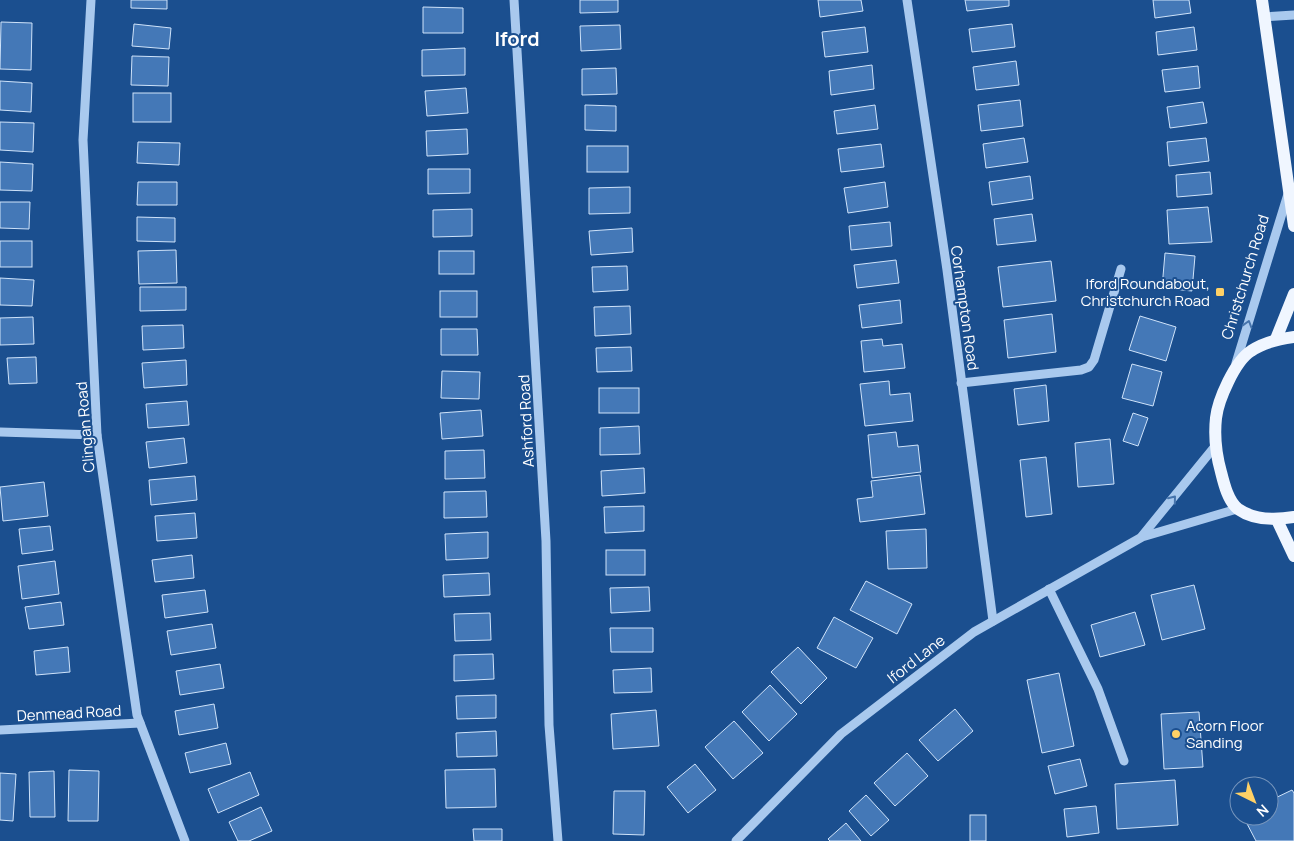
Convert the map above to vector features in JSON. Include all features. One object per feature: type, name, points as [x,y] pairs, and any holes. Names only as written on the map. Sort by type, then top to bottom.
[{"type":"main road","name":"Christchurch Road","points":[[1262,0],[1294,226]]},
{"type":"main road","points":[[1276,339],[1294,294]]},
{"type":"main road","points":[[1294,338],[1276,339],[1249,352],[1234,370],[1216,417],[1216,445],[1226,491],[1238,509],[1256,517],[1277,520],[1294,517]]},
{"type":"main road","points":[[1277,520],[1294,556]]},
{"type":"street","name":"Clingan Road","points":[[91,0],[83,140],[97,435],[137,715],[184,841]]},
{"type":"street","name":"Ashford Road","points":[[514,0],[546,531],[549,725],[558,841]]},
{"type":"street","name":"Corhampton Road","points":[[907,0],[944,250],[993,621]]},
{"type":"street","points":[[1264,17],[1294,15]]},
{"type":"street","name":"Christchurch Road","points":[[1234,370],[1288,193]]},
{"type":"street","points":[[961,383],[1081,370],[1089,367],[1094,360],[1121,269]]},
{"type":"street","points":[[0,432],[97,435]]},
{"type":"street","name":"Iford Lane","points":[[1142,537],[1216,445]]},
{"type":"street","name":"Iford Lane","points":[[736,841],[841,734],[974,632],[1142,537],[1238,509]]},
{"type":"street","points":[[1049,589],[1098,689],[1124,760]]},
{"type":"street","name":"Denmead Road","points":[[0,730],[140,723]]},
{"type":"building","points":[[131,0],[167,0],[167,9],[131,8]]},
{"type":"building","points":[[580,0],[618,0],[618,12],[580,13]]},
{"type":"building","points":[[818,0],[861,0],[863,11],[820,17]]},
{"type":"building","points":[[965,0],[1009,0],[1009,6],[967,11]]},
{"type":"building","points":[[1153,0],[1189,0],[1191,13],[1155,18]]},
{"type":"building","points":[[423,7],[463,8],[463,33],[423,33]]},
{"type":"building","points":[[1,22],[32,23],[31,70],[0,69]]},
{"type":"building","points":[[134,24],[171,28],[169,49],[132,46]]},
{"type":"building","points":[[1012,24],[1015,47],[972,52],[969,29]]},
{"type":"building","points":[[620,25],[621,49],[581,51],[580,26]]},
{"type":"building","points":[[865,27],[868,52],[825,57],[822,32]]},
{"type":"building","points":[[1194,27],[1197,50],[1158,55],[1156,32]]},
{"type":"building","points":[[465,48],[465,75],[422,76],[422,50]]},
{"type":"building","points":[[132,56],[169,57],[168,86],[131,85]]},
{"type":"building","points":[[1016,61],[1019,85],[976,90],[973,67]]},
{"type":"building","points":[[872,65],[874,89],[831,95],[829,71]]},
{"type":"building","points":[[1198,66],[1200,88],[1165,92],[1162,70]]},
{"type":"building","points":[[616,68],[617,94],[582,95],[582,69]]},
{"type":"building","points":[[0,81],[32,83],[31,112],[0,110]]},
{"type":"building","points":[[466,88],[468,113],[427,116],[425,91]]},
{"type":"building","points":[[133,93],[171,93],[171,122],[133,122]]},
{"type":"building","points":[[1020,100],[1023,126],[981,131],[978,105]]},
{"type":"building","points":[[1203,102],[1207,123],[1170,128],[1167,107]]},
{"type":"building","points":[[585,105],[616,106],[616,131],[585,130]]},
{"type":"building","points":[[875,105],[878,129],[837,134],[834,111]]},
{"type":"building","points":[[0,122],[34,123],[33,152],[0,150]]},
{"type":"building","points":[[467,129],[468,154],[427,156],[426,131]]},
{"type":"building","points":[[1024,138],[1028,162],[986,168],[983,144]]},
{"type":"building","points":[[1206,138],[1209,161],[1169,166],[1167,142]]},
{"type":"building","points":[[138,142],[180,143],[179,165],[137,163]]},
{"type":"building","points":[[881,144],[884,167],[841,172],[838,149]]},
{"type":"building","points":[[587,146],[628,146],[628,172],[587,172]]},
{"type":"building","points":[[0,162],[33,164],[32,191],[0,190]]},
{"type":"building","points":[[428,169],[470,169],[470,193],[428,194]]},
{"type":"building","points":[[1210,172],[1212,194],[1177,197],[1176,175]]},
{"type":"building","points":[[1030,176],[1033,199],[992,205],[989,182]]},
{"type":"building","points":[[138,182],[177,182],[177,205],[137,205]]},
{"type":"building","points":[[885,182],[888,207],[848,213],[844,188]]},
{"type":"building","points":[[630,187],[630,213],[589,214],[589,188]]},
{"type":"building","points":[[0,202],[30,202],[29,229],[0,228]]},
{"type":"building","points":[[1208,207],[1212,242],[1169,244],[1167,210]]},
{"type":"building","points":[[472,209],[472,236],[433,237],[433,210]]},
{"type":"building","points":[[1032,214],[1036,241],[997,245],[994,219]]},
{"type":"building","points":[[137,217],[175,218],[175,242],[137,241]]},
{"type":"building","points":[[890,222],[892,246],[851,250],[849,226]]},
{"type":"building","points":[[632,228],[633,252],[591,255],[589,231]]},
{"type":"building","points":[[0,241],[32,241],[32,267],[0,267]]},
{"type":"building","points":[[176,250],[177,283],[139,284],[138,251]]},
{"type":"building","points":[[439,251],[474,251],[474,274],[439,274]]},
{"type":"building","points":[[1165,253],[1195,256],[1192,291],[1162,288]]},
{"type":"building","points":[[896,260],[899,283],[857,288],[854,265]]},
{"type":"building","points":[[1051,261],[1056,301],[1003,307],[998,267]]},
{"type":"building","points":[[627,266],[628,290],[593,292],[592,267]]},
{"type":"building","points":[[0,278],[34,280],[32,306],[0,305]]},
{"type":"building","points":[[140,287],[186,287],[186,310],[140,311]]},
{"type":"building","points":[[440,291],[477,291],[477,317],[440,317]]},
{"type":"building","points":[[900,300],[902,323],[862,328],[859,305]]},
{"type":"building","points":[[630,306],[631,334],[595,336],[594,307]]},
{"type":"building","points":[[1052,314],[1056,352],[1008,358],[1004,320]]},
{"type":"building","points":[[1140,316],[1176,327],[1166,361],[1129,350]]},
{"type":"building","points":[[33,317],[34,344],[0,345],[0,318]]},
{"type":"building","points":[[183,325],[184,348],[143,350],[142,326]]},
{"type":"building","points":[[441,329],[477,329],[478,355],[441,355]]},
{"type":"building","points":[[882,339],[883,346],[902,344],[905,368],[864,372],[861,341]]},
{"type":"building","points":[[631,347],[632,371],[597,372],[596,348]]},
{"type":"building","points":[[36,357],[37,383],[9,384],[7,358]]},
{"type":"building","points":[[186,360],[187,385],[144,388],[142,363]]},
{"type":"building","points":[[1132,364],[1162,372],[1153,406],[1122,398]]},
{"type":"building","points":[[442,371],[480,372],[479,399],[441,398]]},
{"type":"building","points":[[889,381],[890,395],[910,393],[913,421],[865,426],[860,384]]},
{"type":"building","points":[[1046,385],[1049,421],[1018,425],[1014,389]]},
{"type":"building","points":[[599,388],[639,388],[639,413],[599,413]]},
{"type":"building","points":[[187,401],[189,425],[148,428],[146,404]]},
{"type":"building","points":[[481,410],[483,436],[442,439],[440,413]]},
{"type":"building","points":[[1133,413],[1148,418],[1138,446],[1123,441]]},
{"type":"building","points":[[639,426],[640,454],[600,455],[600,428]]},
{"type":"building","points":[[896,432],[898,447],[918,445],[921,472],[872,478],[868,435]]},
{"type":"building","points":[[184,438],[187,463],[149,468],[146,442]]},
{"type":"building","points":[[1110,439],[1114,484],[1078,487],[1075,443]]},
{"type":"building","points":[[484,450],[485,478],[445,479],[445,451]]},
{"type":"building","points":[[1046,457],[1052,514],[1026,517],[1020,460]]},
{"type":"building","points":[[644,468],[645,493],[602,496],[601,471]]},
{"type":"building","points":[[920,475],[925,514],[860,522],[857,499],[873,497],[871,481]]},
{"type":"building","points":[[195,476],[197,500],[151,505],[149,480]]},
{"type":"building","points":[[44,482],[48,516],[3,521],[0,487]]},
{"type":"building","points":[[486,491],[487,517],[444,518],[444,492]]},
{"type":"building","points":[[644,506],[644,531],[605,533],[604,507]]},
{"type":"building","points":[[195,513],[197,538],[157,541],[155,516]]},
{"type":"building","points":[[50,526],[53,550],[22,554],[19,529]]},
{"type":"building","points":[[926,529],[927,568],[888,569],[886,531]]},
{"type":"building","points":[[488,532],[488,558],[446,560],[445,534]]},
{"type":"building","points":[[606,550],[645,550],[645,575],[606,575]]},
{"type":"building","points":[[192,555],[194,578],[155,582],[152,560]]},
{"type":"building","points":[[55,561],[59,594],[22,599],[18,566]]},
{"type":"building","points":[[489,573],[490,595],[444,597],[443,575]]},
{"type":"building","points":[[866,581],[912,604],[897,634],[850,610]]},
{"type":"building","points":[[1194,585],[1205,629],[1162,640],[1151,595]]},
{"type":"building","points":[[649,587],[650,611],[611,613],[610,588]]},
{"type":"building","points":[[205,590],[208,612],[165,618],[162,595]]},
{"type":"building","points":[[61,602],[64,625],[29,629],[25,607]]},
{"type":"building","points":[[1135,612],[1145,645],[1100,657],[1091,625]]},
{"type":"building","points":[[490,613],[491,640],[455,641],[454,614]]},
{"type":"building","points":[[834,617],[873,638],[856,668],[817,648]]},
{"type":"building","points":[[212,624],[216,648],[171,655],[167,631]]},
{"type":"building","points":[[610,628],[653,628],[653,652],[611,652]]},
{"type":"building","points":[[68,647],[70,672],[36,675],[34,651]]},
{"type":"building","points":[[798,647],[827,678],[801,704],[771,672]]},
{"type":"building","points":[[493,654],[494,679],[454,681],[454,655]]},
{"type":"building","points":[[220,664],[224,688],[180,695],[176,671]]},
{"type":"building","points":[[651,668],[652,692],[614,693],[613,670]]},
{"type":"building","points":[[1059,673],[1074,746],[1042,753],[1027,680]]},
{"type":"building","points":[[770,685],[797,714],[769,741],[742,712]]},
{"type":"building","points":[[496,695],[496,718],[457,719],[456,696]]},
{"type":"building","points":[[214,704],[218,728],[179,735],[175,711]]},
{"type":"building","points":[[955,709],[973,731],[938,761],[919,740]]},
{"type":"building","points":[[656,710],[659,746],[613,749],[611,714]]},
{"type":"building","points":[[1199,712],[1203,767],[1164,769],[1161,714]]},
{"type":"building","points":[[734,721],[763,753],[733,779],[705,747]]},
{"type":"building","points":[[496,731],[497,756],[457,757],[456,733]]},
{"type":"building","points":[[226,743],[231,764],[190,773],[185,753]]},
{"type":"building","points":[[907,753],[928,776],[895,806],[874,783]]},
{"type":"building","points":[[1080,759],[1087,786],[1055,794],[1048,766]]},
{"type":"building","points":[[695,764],[716,790],[688,813],[667,787]]},
{"type":"building","points":[[495,769],[496,807],[446,808],[445,770]]},
{"type":"building","points":[[69,770],[99,771],[98,821],[68,821]]},
{"type":"building","points":[[54,771],[55,817],[30,817],[29,772]]},
{"type":"building","points":[[250,772],[259,795],[218,813],[208,789]]},
{"type":"building","points":[[0,773],[16,774],[13,821],[0,820]]},
{"type":"building","points":[[1175,780],[1178,825],[1117,829],[1115,784]]},
{"type":"building","points":[[1292,790],[1294,793],[1294,841],[1256,841],[1248,826],[1279,826],[1279,796]]},
{"type":"building","points":[[614,791],[645,791],[644,835],[613,834]]},
{"type":"building","points":[[866,795],[889,820],[871,836],[849,811]]},
{"type":"building","points":[[1096,806],[1099,833],[1067,837],[1064,809]]},
{"type":"building","points":[[261,807],[272,831],[249,841],[238,841],[229,822]]},
{"type":"building","points":[[970,815],[986,815],[986,841],[970,841]]},
{"type":"building","points":[[846,823],[861,841],[830,841],[828,839]]},
{"type":"building","points":[[473,829],[502,829],[502,841],[474,841]]},
{"type":"place","name":"Iford Roundabout, Christchurch Road","points":[[1220,292]]},
{"type":"place","name":"Acorn Floor Sanding","points":[[1176,734]]},
{"type":"district","name":"Iford","points":[[517,38]]}]
